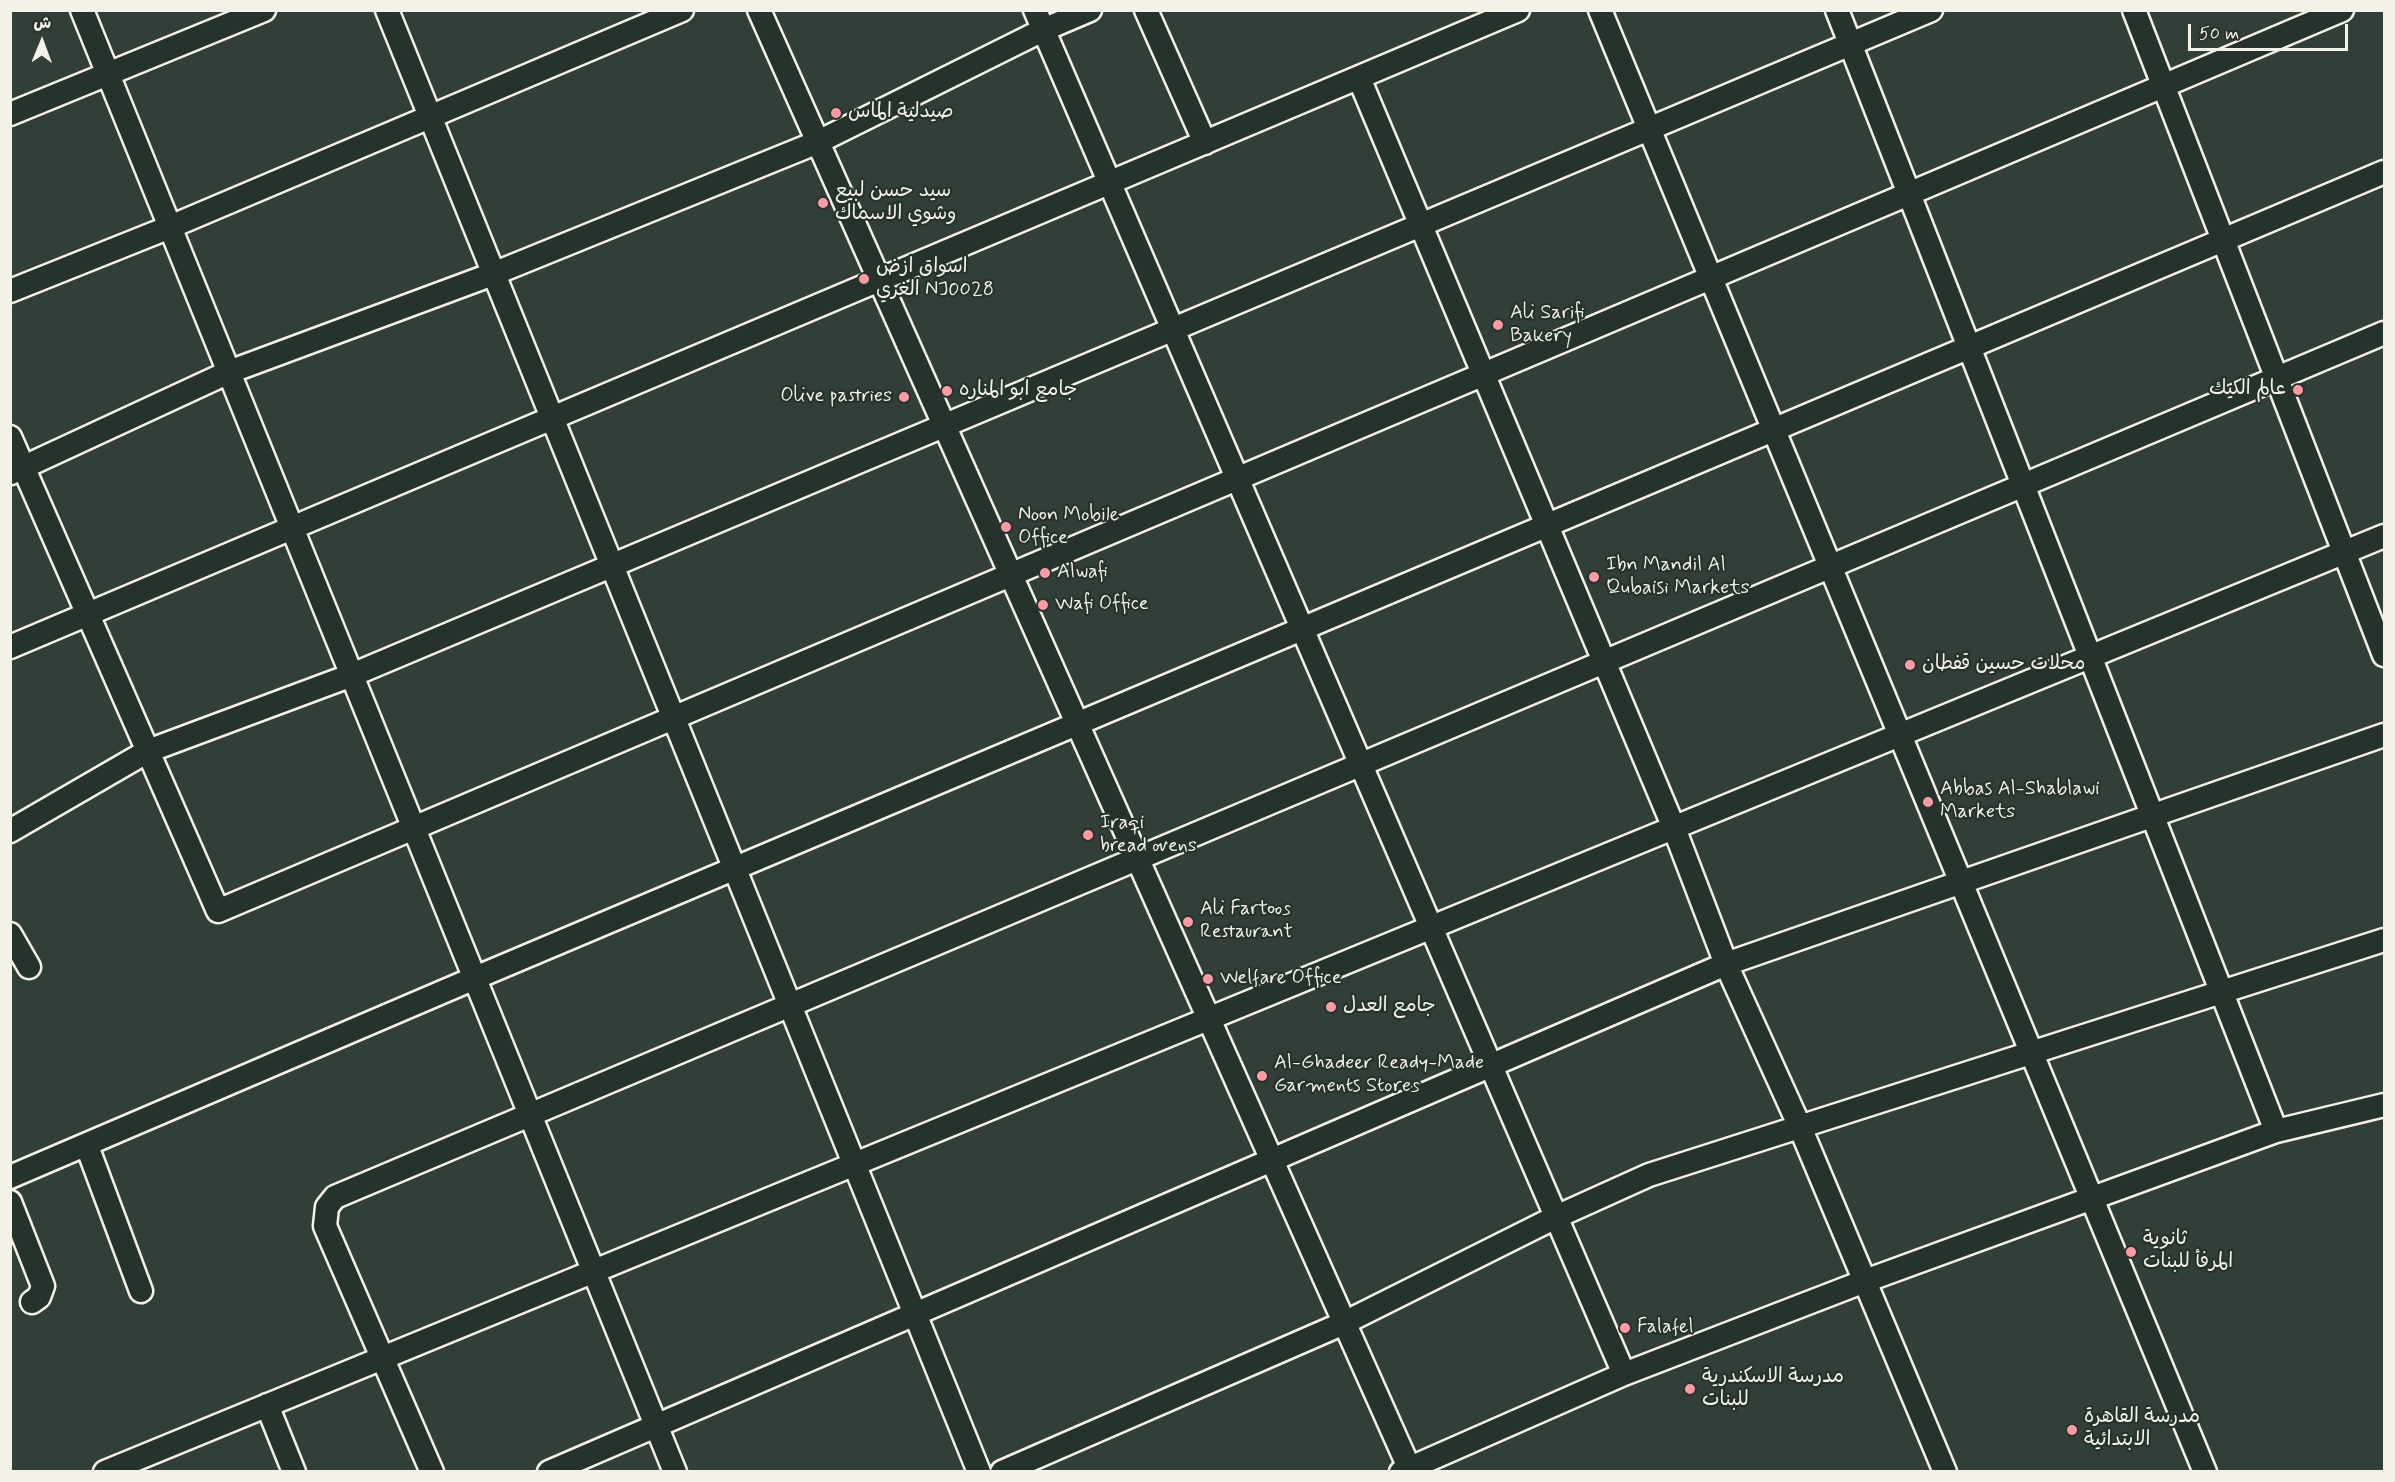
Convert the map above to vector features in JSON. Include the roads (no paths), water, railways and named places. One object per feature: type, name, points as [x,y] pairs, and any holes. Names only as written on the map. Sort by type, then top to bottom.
[{"type":"street","points":[[82,10],[675,1472]]},
{"type":"street","points":[[10,114],[264,10]]},
{"type":"street","points":[[387,10],[979,1472]]},
{"type":"street","points":[[10,291],[170,227],[682,10]]},
{"type":"street","points":[[759,10],[1272,1160],[1407,1470],[1624,1374],[1865,1281],[2276,1131],[2385,1106]]},
{"type":"street","points":[[17,470],[229,372],[493,274],[818,142],[1039,20],[1090,10]]},
{"type":"street","points":[[1146,10],[1205,143]]},
{"type":"street","points":[[10,647],[1359,78],[1490,16],[1518,10]]},
{"type":"street","points":[[1600,10],[2205,1472]]},
{"type":"street","points":[[1837,10],[1907,194],[2276,1131]]},
{"type":"street","points":[[10,831],[148,751],[352,675],[1931,10]]},
{"type":"street","points":[[2134,10],[2162,87],[2385,655]]},
{"type":"street","points":[[10,437],[17,470],[88,614],[218,911],[2342,10]]},
{"type":"street","points":[[1039,20],[1624,1374]]},
{"type":"street","points":[[1359,78],[1674,828],[1726,964],[1800,1127],[1946,1472]]},
{"type":"street","points":[[10,1177],[734,868],[2385,172]]},
{"type":"street","points":[[432,1472],[384,1357],[325,1226],[327,1207],[335,1197],[2385,333]]},
{"type":"street","points":[[105,1472],[136,1466],[267,1405],[2385,536]]},
{"type":"street","points":[[549,1472],[1726,964],[2385,735]]},
{"type":"street","points":[[10,934],[29,967]]},
{"type":"street","points":[[1002,1472],[1344,1323],[1556,1217],[1649,1175],[2385,940]]},
{"type":"street","points":[[87,1146],[141,1291]]},
{"type":"street","points":[[10,1202],[43,1286],[39,1297],[32,1302]]},
{"type":"street","points":[[267,1405],[294,1472]]},
{"type":"place","name":"صيدلية الماس","points":[[836,113]]},
{"type":"place","name":"سيد حسن لبيع وشوي الاسماك","points":[[823,203]]},
{"type":"place","name":"اسواق ازض الغري NJ0028","points":[[864,279]]},
{"type":"place","name":"Ali Sarifi Bakery","points":[[1498,325]]},
{"type":"place","name":"عالم الكيك","points":[[2298,390]]},
{"type":"place","name":"جامع ابو المناره","points":[[947,391]]},
{"type":"place","name":"Olive pastries","points":[[904,397]]},
{"type":"place","name":"Noon Mobile Office","points":[[1006,527]]},
{"type":"place","name":"Alwafi","points":[[1045,573]]},
{"type":"place","name":"Ibn Mandil Al Qubaisi Markets","points":[[1594,577]]},
{"type":"place","name":"Wafi Office","points":[[1043,605]]},
{"type":"place","name":"محلات حسين قفطان","points":[[1910,665]]},
{"type":"place","name":"Abbas Al-Shablawi Markets","points":[[1928,802]]},
{"type":"place","name":"Iraqi bread ovens","points":[[1088,835]]},
{"type":"place","name":"Ali Fartoos Restaurant","points":[[1188,922]]},
{"type":"place","name":"Welfare Office","points":[[1208,979]]},
{"type":"place","name":"جامع العدل","points":[[1331,1007]]},
{"type":"place","name":"Al-Ghadeer Ready-Made Garments Stores","points":[[1262,1076]]},
{"type":"place","name":"ثانوية المرفأ للبنات","points":[[2131,1252]]},
{"type":"place","name":"Falafel","points":[[1625,1328]]},
{"type":"place","name":"مدرسة الاسكندرية للبنات","points":[[1690,1389]]},
{"type":"place","name":"مدرسة القاهرة الابتدائية","points":[[2072,1430]]}]
